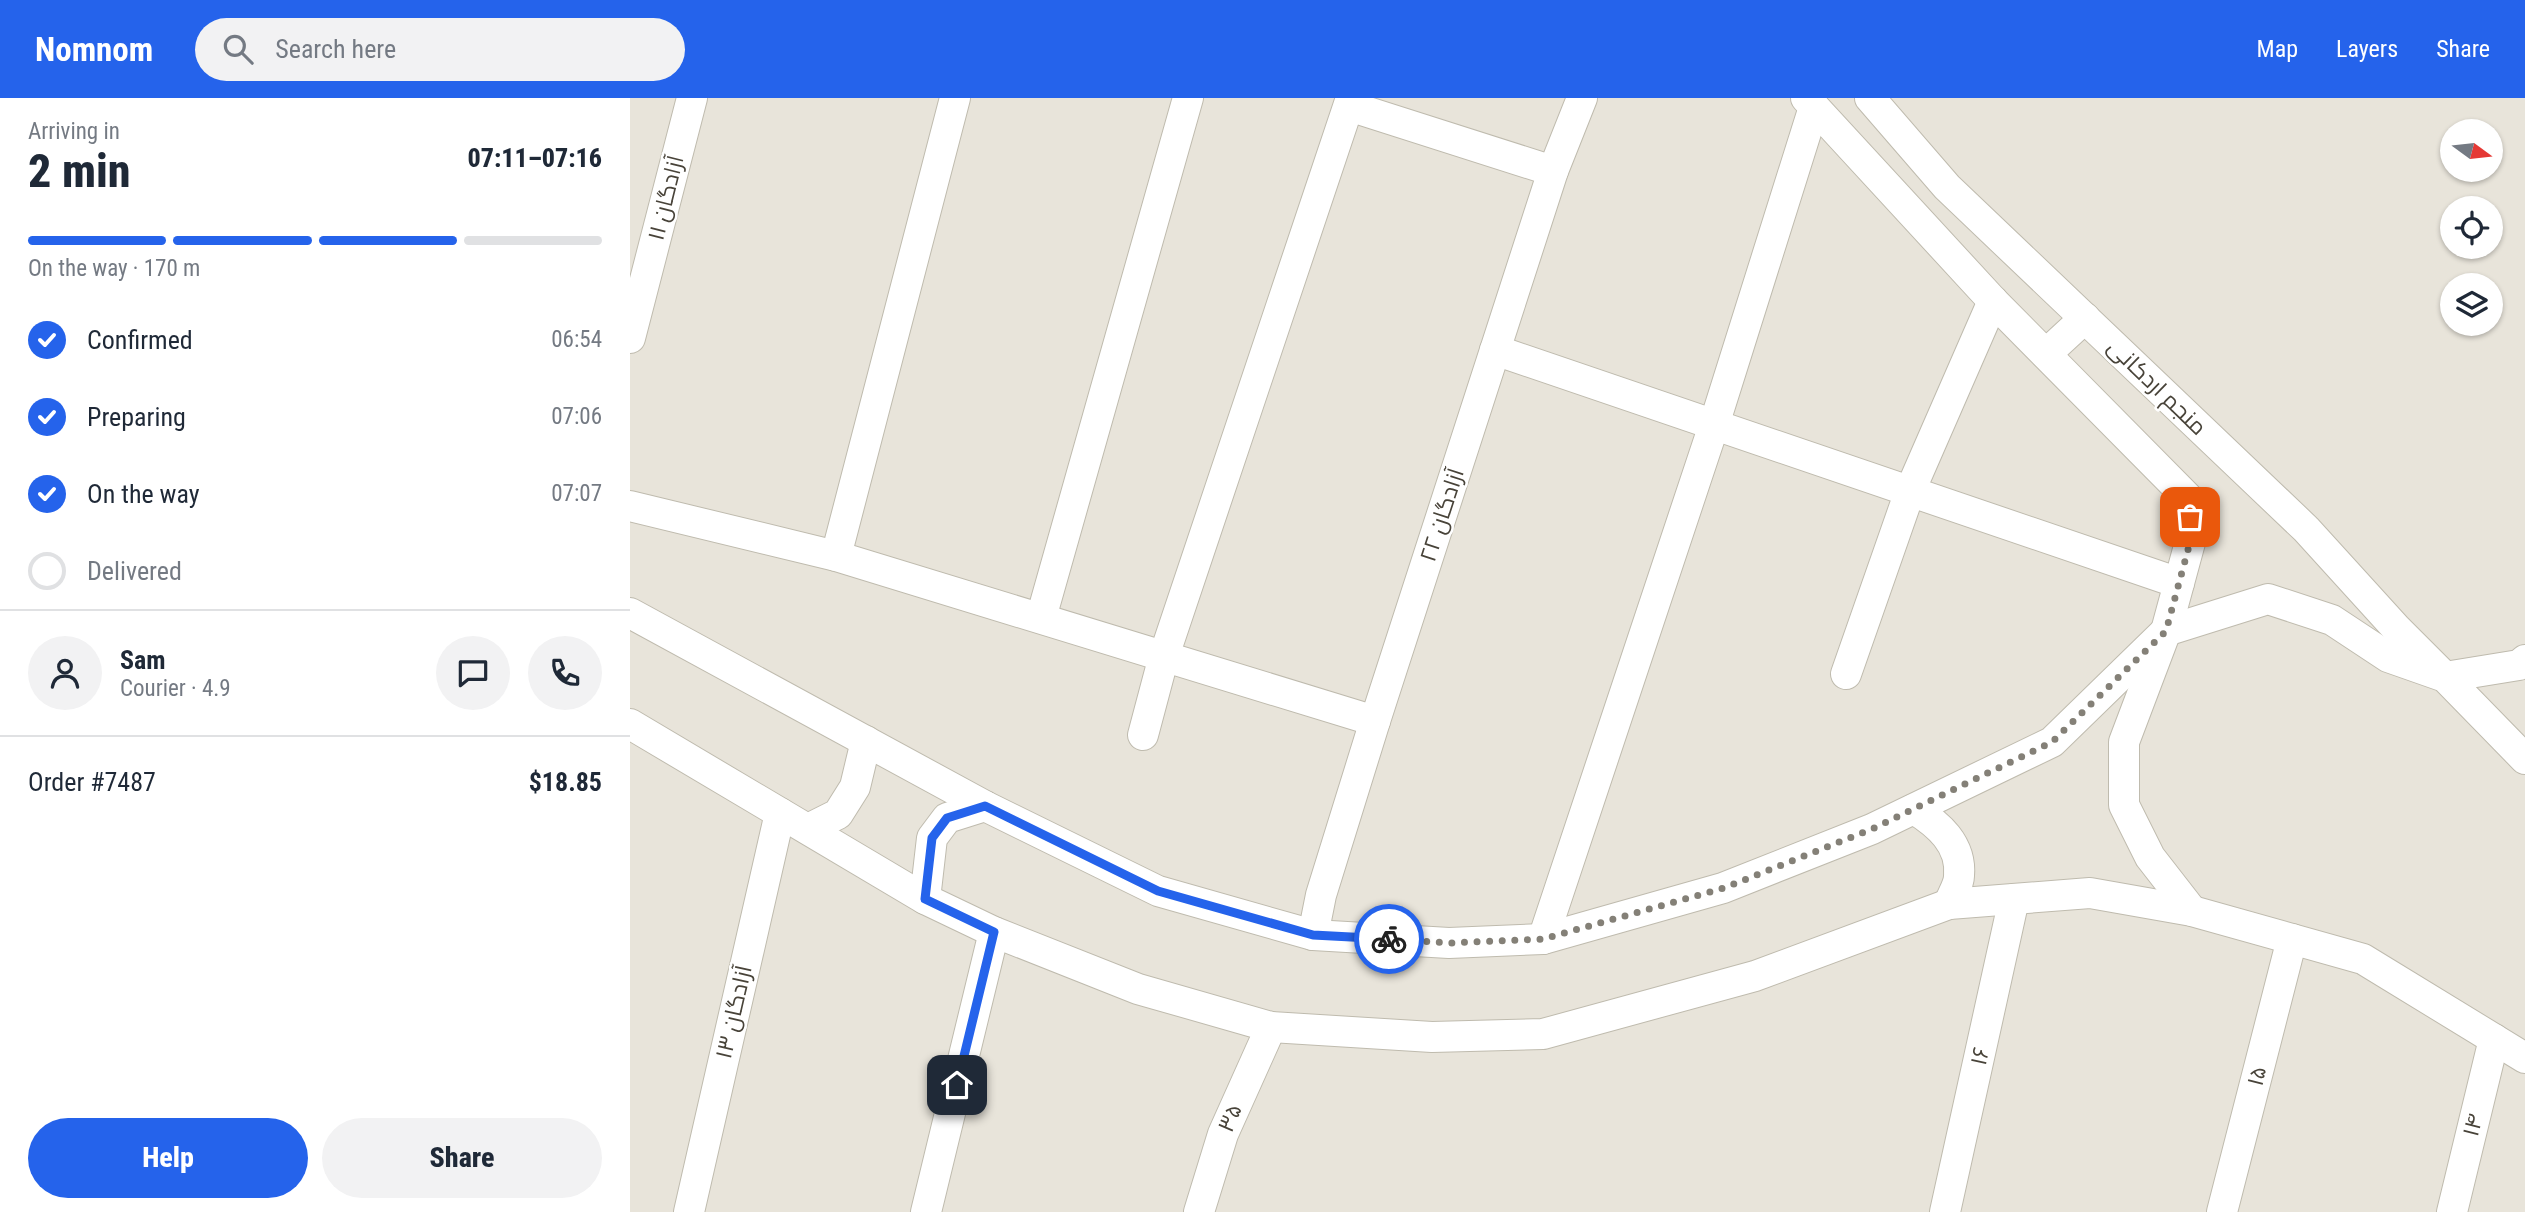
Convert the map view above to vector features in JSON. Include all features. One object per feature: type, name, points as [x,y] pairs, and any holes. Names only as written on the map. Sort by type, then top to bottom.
[{"type":"street","name":"آزادگان ۱۱","points":[[630,338],[692,98]]},
{"type":"street","points":[[836,555],[955,98]]},
{"type":"street","points":[[1041,618],[1188,98]]},
{"type":"street","name":"آزادگان ۲۲","points":[[1313,935],[1321,895],[1375,721],[1553,171],[1581,98]]},
{"type":"street","name":"منجم اردکانی","points":[[1870,98],[1947,187],[2306,529],[2396,628],[2525,759]]},
{"type":"street","points":[[1143,735],[1164,656],[1350,102],[1553,171]]},
{"type":"street","points":[[1810,102],[1993,301],[2189,499],[2192,535],[2166,631],[2124,743],[2124,805],[2150,857],[2192,911]]},
{"type":"street","points":[[1543,939],[1714,425],[1810,102]]},
{"type":"street","points":[[1846,674],[1910,491],[1993,301]]},
{"type":"street","points":[[2046,354],[2085,318]]},
{"type":"street","points":[[1495,350],[2179,583]]},
{"type":"street","points":[[630,506],[836,555],[1375,721]]},
{"type":"street","points":[[630,613],[985,806],[1158,891],[1313,935],[1449,943],[1543,939],[1724,888],[1914,809],[2052,742],[2166,631],[2268,599],[2332,620],[2388,657],[2445,677],[2519,665],[2525,660]]},
{"type":"street","points":[[630,724],[925,899],[994,932],[1138,989],[1271,1027],[1433,1037],[1543,1034],[1755,976],[1949,904],[2090,893],[2192,911],[2363,960],[2525,1058]]},
{"type":"street","points":[[808,830],[838,814],[855,787],[866,741]]},
{"type":"street","points":[[925,899],[932,838],[947,818],[985,806]]},
{"type":"street","points":[[1914,809],[1938,823],[1954,846],[1959,877],[1949,904]]},
{"type":"street","name":"آزادگان ۱۳","points":[[689,1212],[780,813]]},
{"type":"street","name":"۱۶","points":[[1945,1212],[2014,899]]},
{"type":"street","points":[[926,1212],[994,932]]},
{"type":"street","name":"۱۵","points":[[2222,1212],[2292,939]]},
{"type":"street","name":"۳۵","points":[[1199,1212],[1223,1134],[1271,1027]]},
{"type":"street","name":"۱۴","points":[[2452,1212],[2494,1039]]},
{"type":"shaded area","points":[[630,98],[2525,98],[2525,1212],[630,1212]]},
{"type":"way so far","points":[[1389,939],[1449,943],[1543,939],[1724,888],[1872,829],[2052,742],[2166,631],[2192,535],[2190,517]]},
{"type":"route","points":[[957,1085],[994,932],[925,899],[932,838],[947,818],[985,806],[1158,891],[1313,935],[1389,939]]}]
